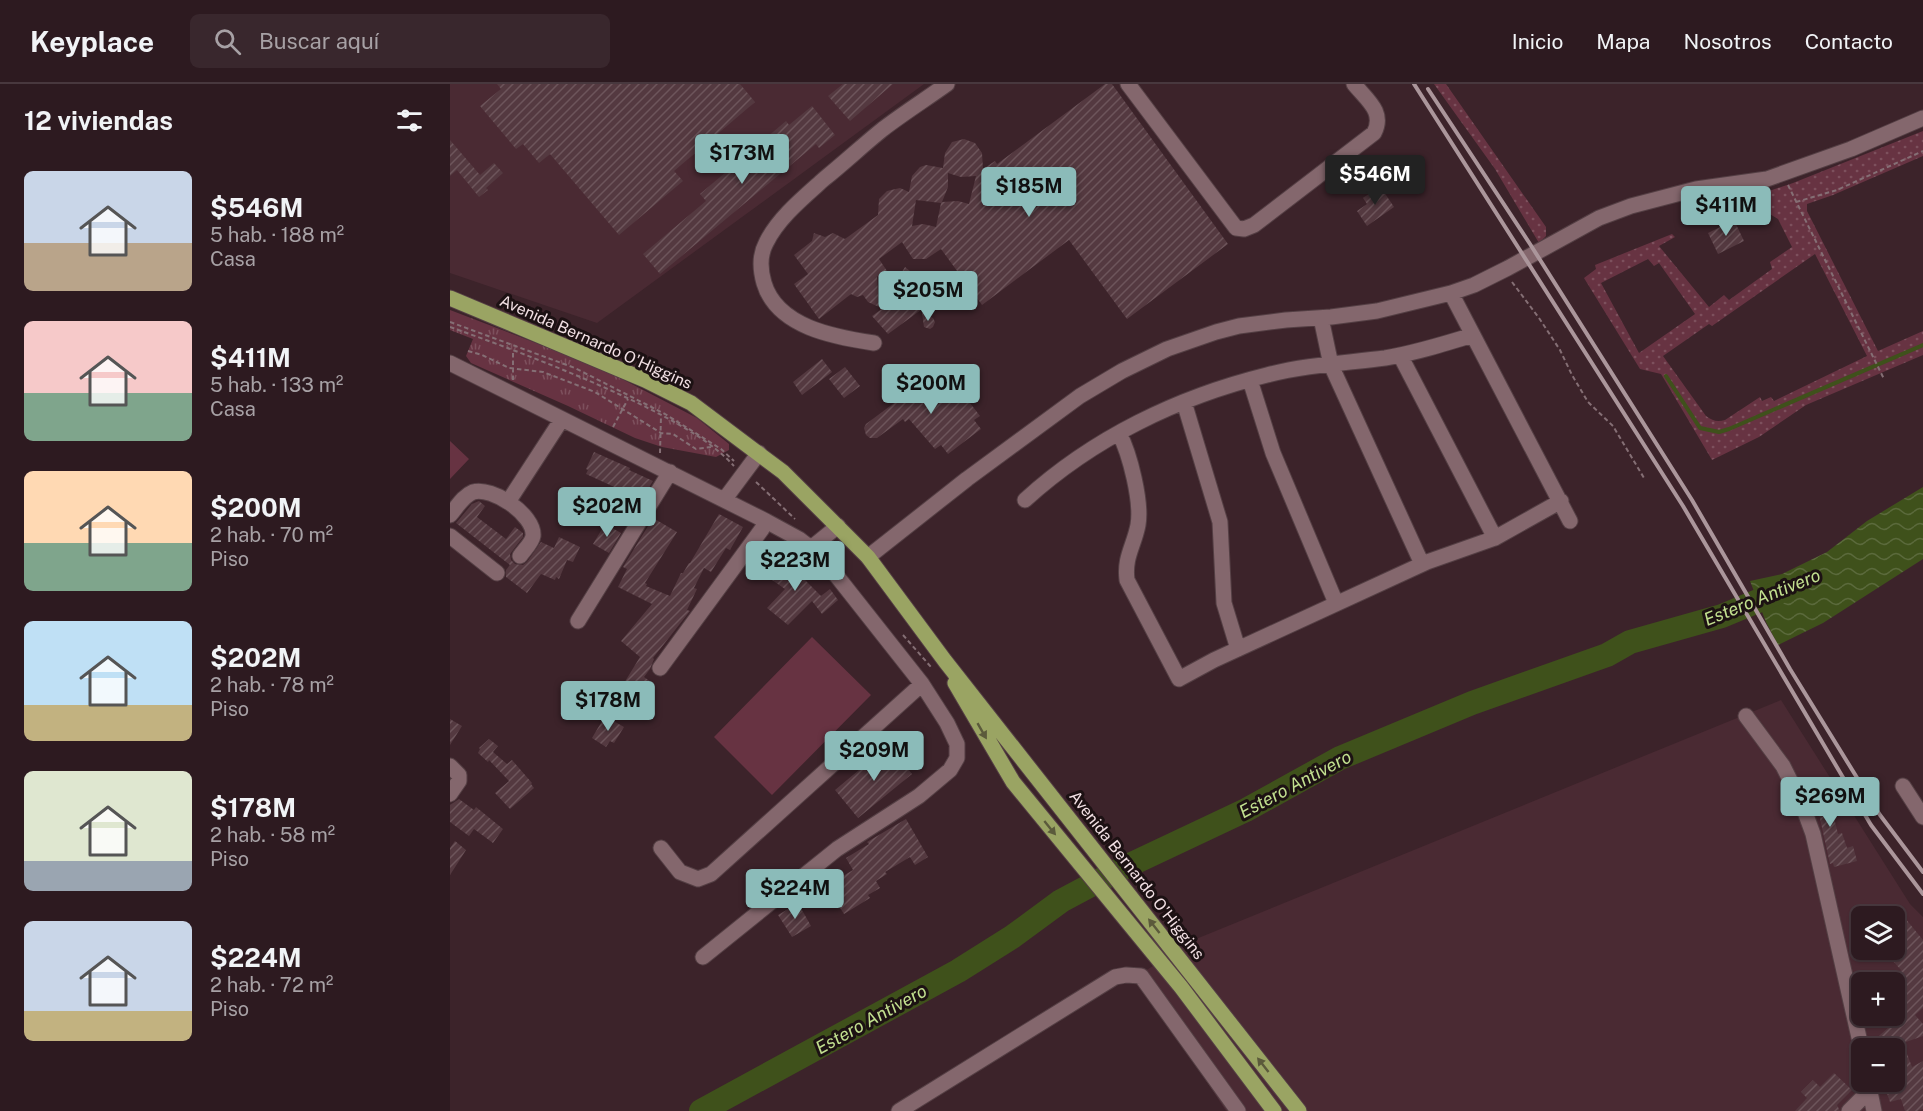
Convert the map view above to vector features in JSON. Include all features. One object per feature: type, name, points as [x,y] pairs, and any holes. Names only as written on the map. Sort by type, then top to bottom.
[{"type":"main road","name":"Avenida Bernardo O'Higgins","points":[[450,298],[645,380],[691,403],[783,472],[868,557],[945,661],[1299,1111]]},
{"type":"main road","name":"Avenida Bernardo O'Higgins","points":[[945,661],[965,703],[1013,782],[1181,987],[1274,1111]]},
{"type":"street","points":[[874,343],[846,339],[823,332],[795,320],[777,307],[766,291],[760,257],[766,242],[804,197],[883,129],[946,84]]},
{"type":"street","points":[[1128,84],[1236,228],[1244,229],[1254,225],[1374,133],[1379,124],[1377,111],[1354,84]]},
{"type":"street","points":[[868,557],[936,503],[1080,396],[1122,370],[1167,349],[1216,332],[1262,322],[1321,318],[1402,306],[1451,293],[1474,285],[1504,270],[1599,218],[1631,206],[1670,194],[1767,179],[1851,149],[1923,118]]},
{"type":"street","points":[[1451,293],[1570,521]]},
{"type":"street","points":[[1321,318],[1331,365],[1422,564]]},
{"type":"street","points":[[1025,500],[1064,467],[1119,433],[1163,410],[1211,391],[1269,374],[1422,351],[1473,335]]},
{"type":"street","points":[[1400,355],[1495,538]]},
{"type":"street","points":[[452,367],[606,440],[766,521],[811,548],[821,556],[922,684],[947,723],[957,744],[957,758],[950,770],[920,796],[837,849],[703,957]]},
{"type":"street","points":[[1250,380],[1273,453],[1336,603]]},
{"type":"street","points":[[1184,402],[1220,522],[1224,603],[1238,649]]},
{"type":"street","points":[[508,502],[562,419]]},
{"type":"street","points":[[1119,433],[1130,464],[1137,502],[1138,524],[1127,556],[1125,568],[1127,580],[1179,679],[1238,649],[1422,564],[1495,538],[1561,501]]},
{"type":"street","points":[[724,500],[759,453]]},
{"type":"street","points":[[578,621],[665,470]]},
{"type":"street","points":[[450,515],[471,493],[480,491],[508,502],[520,511],[531,526],[532,540],[520,555]]},
{"type":"street","points":[[660,668],[766,521]]},
{"type":"street","points":[[811,548],[838,526]]},
{"type":"street","points":[[450,536],[497,573]]},
{"type":"street","points":[[661,848],[680,872],[698,879],[711,874],[922,684]]},
{"type":"street","points":[[1746,716],[1783,766],[1802,804],[1813,834],[1859,1038]]},
{"type":"street","points":[[450,766],[459,775],[459,781],[450,794]]},
{"type":"street","points":[[1903,786],[1923,817]]},
{"type":"street","points":[[899,1111],[1115,977],[1126,975],[1141,976],[1238,1111]]},
{"type":"street","points":[[1849,1111],[1864,1092]]},
{"type":"street","points":[[1870,1092],[1875,1111]]},
{"type":"path","points":[[1796,202],[1837,190],[1923,151]]},
{"type":"path","points":[[1783,174],[1884,379]]},
{"type":"path","points":[[1504,270],[1560,350],[1588,402],[1613,426],[1644,478]]},
{"type":"path","points":[[450,327],[598,384],[660,415],[719,450],[743,475]]},
{"type":"path","points":[[468,351],[513,368],[543,372],[595,392],[661,433],[673,434],[696,449],[713,446]]},
{"type":"path","points":[[513,351],[513,395]]},
{"type":"path","points":[[595,392],[598,384]]},
{"type":"path","points":[[606,440],[628,399]]},
{"type":"path","points":[[660,415],[665,470]]},
{"type":"shaded area","points":[[450,84],[924,84],[597,323],[450,273]]},
{"type":"shaded area","points":[[1781,700],[1910,904],[1923,917],[1923,1111],[1226,1111],[1137,976],[1196,939]]},
{"type":"green space","points":[[1434,84],[1446,84],[1546,227],[1546,236],[1539,243],[1495,169]]},
{"type":"green space","points":[[1923,131],[1923,156],[1807,204],[1807,211],[1878,351],[1923,331],[1923,355],[1806,405],[1759,437],[1712,460],[1661,374],[1640,369],[1584,278],[1596,269],[1595,265],[1672,234],[1675,237],[1659,246],[1709,307],[1724,295],[1729,300],[1772,269],[1770,262],[1792,247],[1778,219],[1763,210],[1749,218],[1744,216],[1733,196],[1769,191]],"holes":[[[1815,254],[1867,356],[1774,401],[1771,397],[1762,401],[1760,397],[1725,420],[1715,421],[1708,418],[1663,356],[1709,324],[1712,326]],[[1648,259],[1654,266],[1659,263],[1695,314],[1639,353],[1601,283]]]},
{"type":"green space","points":[[450,310],[601,368],[697,418],[729,444],[729,450],[716,457],[662,447],[635,438],[471,363],[466,356],[473,339],[450,330]]},
{"type":"green space","points":[[450,441],[469,459],[450,479]]},
{"type":"green space","points":[[812,637],[871,695],[772,795],[714,737]]},
{"type":"water","points":[[1923,487],[1923,559],[1823,623],[1778,645],[1750,581],[1782,574],[1827,552],[1867,521]]},
{"type":"building","points":[[497,84],[740,84],[755,102],[674,171],[683,181],[619,235],[550,154],[539,163],[523,144],[516,149],[480,106],[501,89]]},
{"type":"building","points":[[843,84],[893,84],[850,121],[828,96]]},
{"type":"building","points":[[1105,84],[1112,84],[1228,244],[1127,319],[1069,240],[982,305],[941,249],[926,259],[913,259],[902,242],[879,259],[889,274],[902,272],[905,267],[920,279],[922,285],[914,290],[919,304],[925,307],[888,334],[872,316],[908,290],[877,276],[879,307],[868,302],[863,295],[857,297],[851,294],[819,319],[794,284],[808,274],[794,255],[812,241],[814,233],[825,237],[833,233],[845,239],[878,215],[879,199],[887,191],[900,188],[909,192],[912,176],[920,167],[926,165],[943,168],[945,153],[952,142],[964,139],[975,143],[982,153],[983,169],[995,161],[997,164]],"holes":[[[948,173],[961,177],[976,176],[969,204],[958,201],[942,202],[948,187]],[[916,200],[941,203],[936,227],[923,224],[912,226]]]},
{"type":"building","points":[[812,106],[835,135],[819,148],[816,144],[660,274],[643,254],[706,201],[700,194],[786,121],[789,125]]},
{"type":"building","points":[[450,140],[480,175],[494,163],[503,173],[479,197],[457,170],[450,176]]},
{"type":"building","points":[[1380,186],[1394,207],[1367,226],[1357,211],[1367,204],[1363,198]]},
{"type":"building","points":[[1734,220],[1744,241],[1718,254],[1708,233]]},
{"type":"building","points":[[922,313],[933,318],[935,322],[930,329],[924,327]]},
{"type":"building","points":[[822,359],[832,372],[802,395],[793,382]]},
{"type":"building","points":[[845,367],[860,386],[844,398],[829,379]]},
{"type":"building","points":[[937,371],[951,390],[957,386],[980,416],[974,420],[981,429],[948,454],[941,445],[935,449],[909,419],[905,422],[903,419],[877,438],[870,438],[866,435],[864,428],[866,424]]},
{"type":"building","points":[[594,452],[653,481],[635,509],[631,511],[626,508],[625,501],[620,497],[623,491],[586,474]]},
{"type":"building","points":[[479,501],[485,506],[477,517],[506,539],[515,527],[523,533],[523,537],[510,554],[515,564],[523,565],[527,562],[541,542],[554,548],[559,537],[580,547],[573,562],[567,560],[559,579],[556,577],[555,580],[541,574],[527,593],[506,577],[506,570],[510,565],[456,523],[472,504]]},
{"type":"building","points":[[719,514],[743,527],[730,550],[726,548],[711,572],[704,568],[694,588],[697,589],[687,610],[690,611],[653,658],[650,669],[644,677],[651,682],[639,700],[621,688],[640,657],[621,641],[652,604],[618,587],[627,569],[623,567],[653,518],[677,532],[645,583],[646,586],[670,596],[681,573],[690,563]]},
{"type":"building","points":[[605,524],[621,533],[609,553],[593,544]]},
{"type":"building","points":[[776,553],[799,568],[797,572],[821,596],[830,589],[838,600],[822,614],[812,601],[788,625],[767,608],[785,589],[772,580],[774,576],[765,571]]},
{"type":"building","points":[[605,716],[624,727],[614,743],[610,741],[606,747],[592,738]]},
{"type":"building","points":[[450,719],[462,726],[450,745]]},
{"type":"building","points":[[489,739],[498,746],[493,752],[507,764],[512,760],[534,788],[510,809],[495,793],[509,781],[489,760],[488,762],[478,753],[479,748]]},
{"type":"building","points":[[889,745],[912,774],[858,818],[835,790]]},
{"type":"building","points":[[1814,781],[1818,792],[1825,789],[1838,834],[1842,833],[1847,848],[1853,846],[1857,861],[1834,867],[1833,863],[1830,864],[1819,814],[1816,815],[1803,785]]},
{"type":"building","points":[[459,799],[474,810],[476,807],[503,829],[493,843],[474,829],[469,836],[450,822],[450,805]]},
{"type":"building","points":[[906,819],[928,857],[915,865],[910,857],[885,872],[887,874],[876,881],[880,888],[868,895],[870,898],[844,914],[826,886],[853,870],[846,858],[869,844],[867,842]]},
{"type":"building","points":[[455,841],[466,850],[450,875],[450,848]]},
{"type":"building","points":[[798,903],[811,926],[792,937],[778,915]]},
{"type":"building","points":[[1905,918],[1923,940],[1923,1008],[1915,1015],[1923,1024],[1923,1036],[1905,1042],[1905,1038],[1876,1038],[1888,1028],[1886,1026],[1905,1026],[1905,972],[1899,972],[1901,970],[1892,960],[1905,960]]},
{"type":"building","points":[[1905,1048],[1912,1067],[1923,1061],[1923,1109],[1905,1111],[1901,1099],[1890,1102],[1886,1092],[1905,1092]]},
{"type":"building","points":[[1834,1073],[1851,1091],[1837,1105],[1840,1111],[1795,1111],[1807,1098],[1801,1092],[1813,1080],[1820,1087]]},
{"type":"waterway","points":[[1666,376],[1700,428],[1719,432],[1923,345]]},
{"type":"waterway","name":"Estero Antivero","points":[[701,1111],[958,971],[1012,937],[1061,901],[1121,869],[1246,810],[1340,758],[1472,703],[1607,655],[1630,642],[1722,616],[1789,588]]},
{"type":"railway","points":[[1414,84],[1683,506],[1871,825],[1923,894]]},
{"type":"railway","points":[[1428,89],[1530,244],[1692,500],[1790,669],[1880,815],[1923,872]]}]
